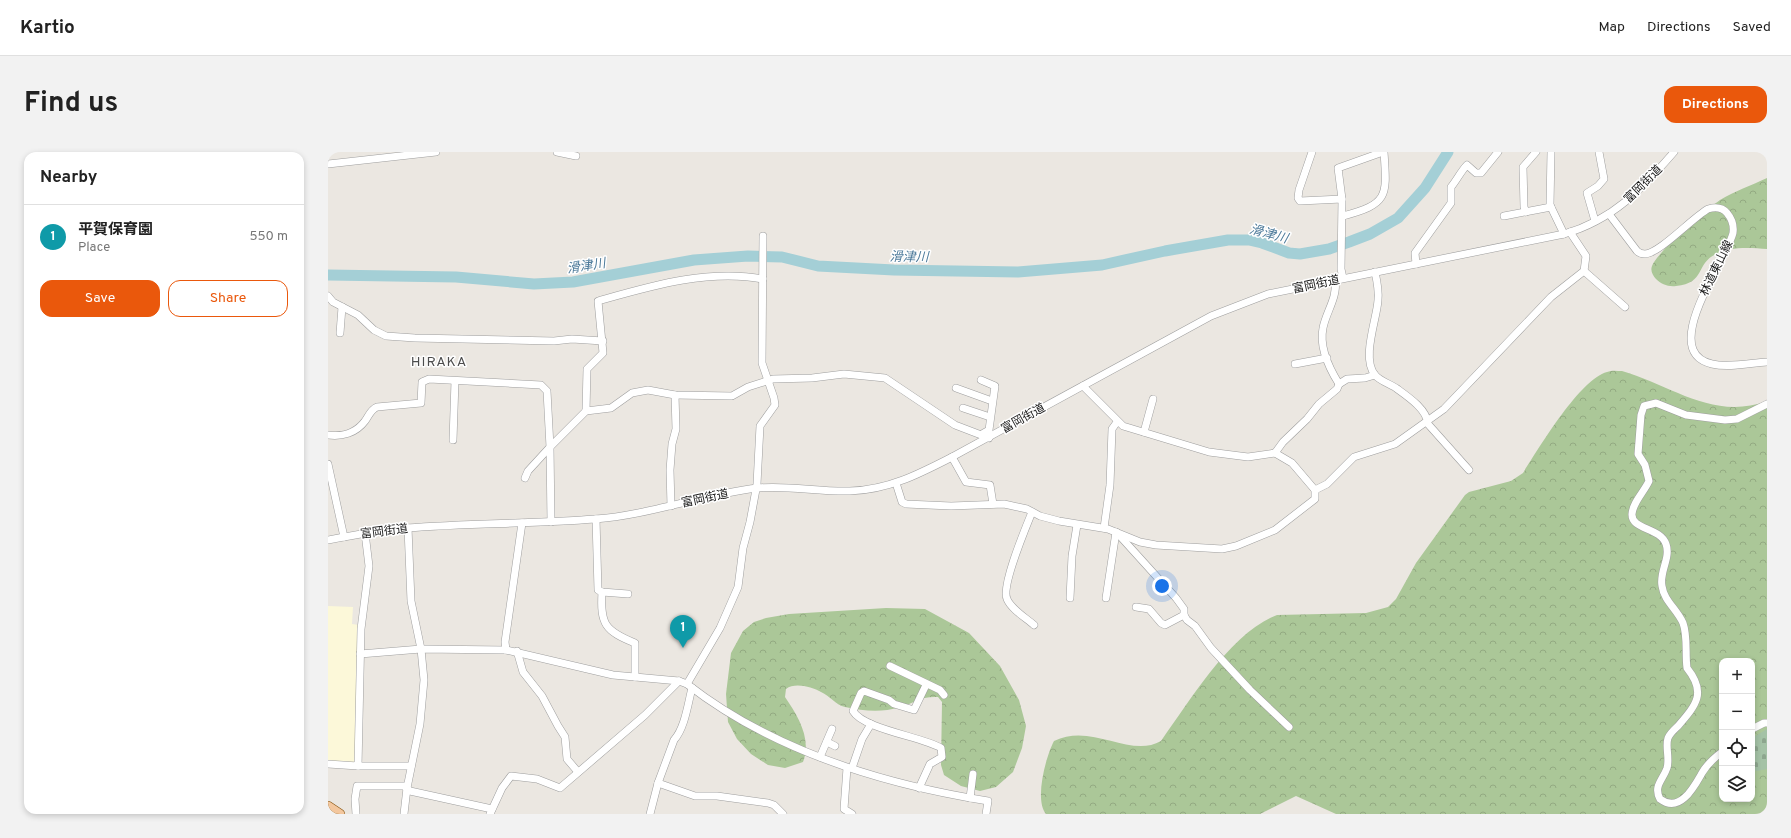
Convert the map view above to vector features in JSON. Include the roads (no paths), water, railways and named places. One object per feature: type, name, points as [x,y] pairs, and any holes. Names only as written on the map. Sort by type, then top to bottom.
[{"type":"main road","points":[[328,806],[340,814]]},
{"type":"street","points":[[328,164],[436,152]]},
{"type":"street","points":[[557,152],[576,156]]},
{"type":"street","points":[[1312,152],[1298,190],[1298,198],[1300,201],[1342,199]]},
{"type":"street","points":[[1343,218],[1374,206],[1384,194],[1386,182],[1384,152],[1338,168],[1343,218],[1341,267],[1343,278]]},
{"type":"street","points":[[1416,264],[1416,253],[1451,203],[1451,187],[1461,176],[1465,167],[1467,165],[1476,173],[1481,173],[1498,152]]},
{"type":"street","points":[[1526,212],[1524,202],[1523,168],[1536,152]]},
{"type":"street","points":[[1316,490],[1326,484],[1354,457],[1395,444],[1444,409],[1551,298],[1584,271],[1586,256],[1567,233],[1551,207],[1551,152]]},
{"type":"street","points":[[1595,221],[1587,193],[1598,186],[1604,179],[1599,152]]},
{"type":"street","name":"富岡街道","points":[[328,540],[365,533],[408,528],[596,519],[671,506],[756,488],[777,487],[850,491],[870,490],[896,483],[917,475],[952,457],[986,436],[1084,386],[1229,308],[1268,294],[1567,233],[1609,214],[1630,200],[1646,185],[1674,152]]},
{"type":"street","points":[[1504,216],[1551,207]]},
{"type":"street","name":"林道東山線","points":[[1609,214],[1636,251],[1641,254],[1646,254],[1656,249],[1708,209],[1717,208],[1726,212],[1733,223],[1733,234],[1699,304],[1693,326],[1693,348],[1701,358],[1712,364],[1767,362]]},
{"type":"street","points":[[650,814],[658,783],[682,722],[690,686],[737,591],[743,548],[750,522],[756,488],[760,426],[775,405],[762,363],[763,237]]},
{"type":"street","points":[[1584,271],[1625,307]]},
{"type":"street","points":[[1375,272],[1378,300],[1369,342],[1371,366],[1375,375],[1423,410],[1428,420],[1428,424],[1469,470]]},
{"type":"street","points":[[586,411],[587,369],[603,353],[598,301],[652,286],[681,280],[716,277],[763,278]]},
{"type":"street","points":[[1335,280],[1336,286],[1333,300],[1323,328],[1323,344],[1327,358],[1339,384]]},
{"type":"street","points":[[328,296],[333,302],[358,316],[374,330],[386,336],[415,338],[554,341],[572,339],[603,341]]},
{"type":"street","points":[[340,333],[342,307]]},
{"type":"street","points":[[1295,364],[1327,358]]},
{"type":"street","points":[[525,478],[528,471],[586,411],[611,408],[632,393],[648,390],[675,395],[732,396],[748,387],[768,380],[784,378],[812,378],[844,374],[885,378],[955,425],[986,436],[989,430],[995,386],[981,380]]},
{"type":"street","points":[[1275,453],[1283,442],[1319,404],[1337,389],[1339,384],[1347,379],[1366,378],[1375,375]]},
{"type":"street","points":[[328,435],[337,436],[348,434],[363,424],[373,409],[377,407],[421,403],[422,386],[425,380],[544,386],[547,391],[550,447],[551,522]]},
{"type":"street","points":[[453,440],[455,381]]},
{"type":"street","points":[[896,483],[902,502],[906,504],[972,506],[1004,504],[1032,512],[1049,519],[1077,525],[1104,528],[1140,542],[1156,545],[1228,548],[1247,542],[1280,526],[1294,513],[1315,498],[1316,490],[1292,462],[1275,453],[1248,457],[1209,452],[1123,426],[1117,422],[1084,386]]},
{"type":"street","points":[[956,388],[992,401]]},
{"type":"street","points":[[671,506],[670,470],[672,444],[676,428],[675,395]]},
{"type":"street","points":[[1144,432],[1153,399]]},
{"type":"street","points":[[1719,754],[1711,761],[1702,773],[1697,784],[1684,800],[1676,804],[1669,804],[1660,799],[1657,790],[1658,784],[1667,767],[1669,736],[1695,705],[1698,689],[1693,676],[1687,668],[1687,645],[1683,624],[1675,609],[1667,601],[1661,586],[1667,556],[1666,545],[1660,534],[1640,526],[1634,521],[1632,514],[1634,507],[1649,481],[1645,465],[1638,454],[1640,415],[1644,406],[1656,403],[1686,415],[1732,420],[1767,404]]},
{"type":"street","points":[[963,408],[990,417]]},
{"type":"street","points":[[1104,528],[1110,485],[1112,429],[1117,422]]},
{"type":"street","points":[[952,457],[966,482],[990,485],[994,504]]},
{"type":"street","points":[[328,464],[344,537]]},
{"type":"street","points":[[1032,512],[1023,530],[1006,595],[1009,602],[1034,625]]},
{"type":"street","points":[[596,519],[598,590],[602,592],[628,594]]},
{"type":"street","points":[[506,650],[522,523]]},
{"type":"street","points":[[1070,598],[1072,556],[1077,525]]},
{"type":"street","points":[[404,814],[407,788],[422,706],[424,670],[411,601],[408,528]]},
{"type":"street","points":[[1106,598],[1116,532]]},
{"type":"street","points":[[1116,532],[1176,598],[1184,609],[1184,615],[1226,664],[1289,727]]},
{"type":"street","points":[[358,766],[360,629],[369,566],[365,533]]},
{"type":"street","points":[[602,592],[602,616],[609,628],[635,643],[635,677]]},
{"type":"street","points":[[1136,608],[1148,609],[1161,623],[1165,625],[1184,615]]},
{"type":"street","points":[[360,654],[421,649],[506,650],[517,651],[575,667],[613,675],[679,681],[690,686],[742,721],[820,757],[850,768],[919,788],[988,801],[986,814]]},
{"type":"street","points":[[517,651],[523,672],[542,696],[565,737],[568,759],[578,772]]},
{"type":"street","points":[[890,666],[926,685],[940,690],[944,695]]},
{"type":"street","points":[[356,814],[355,799],[357,786],[404,786],[410,791],[491,812],[502,788],[511,776],[537,778],[560,788],[645,715],[679,681]]},
{"type":"street","points":[[919,788],[930,764],[942,757],[941,748],[871,724],[855,714],[854,711],[861,693],[867,691],[894,704],[914,710],[926,685]]},
{"type":"street","points":[[1755,728],[1767,723]]},
{"type":"street","points":[[852,814],[844,809],[850,768],[862,739],[871,724]]},
{"type":"street","points":[[820,757],[832,729]]},
{"type":"street","points":[[827,742],[835,746]]},
{"type":"street","points":[[328,764],[358,766],[411,766]]},
{"type":"street","points":[[970,798],[973,774]]},
{"type":"street","points":[[658,783],[695,796],[717,796],[768,803],[783,814]]},
{"type":"waterway","name":"滑津川","points":[[328,275],[456,277],[534,284],[573,282],[694,260],[748,256],[782,257],[818,266],[894,270],[1018,272],[1102,265],[1165,251],[1228,240],[1249,240],[1289,253],[1300,254],[1329,249],[1349,242],[1370,234],[1398,218],[1425,188],[1448,152]]},
{"type":"place","name":"平賀保育園","points":[[683,648]]},
{"type":"district","name":"HIRAKA","points":[[439,361]]}]
